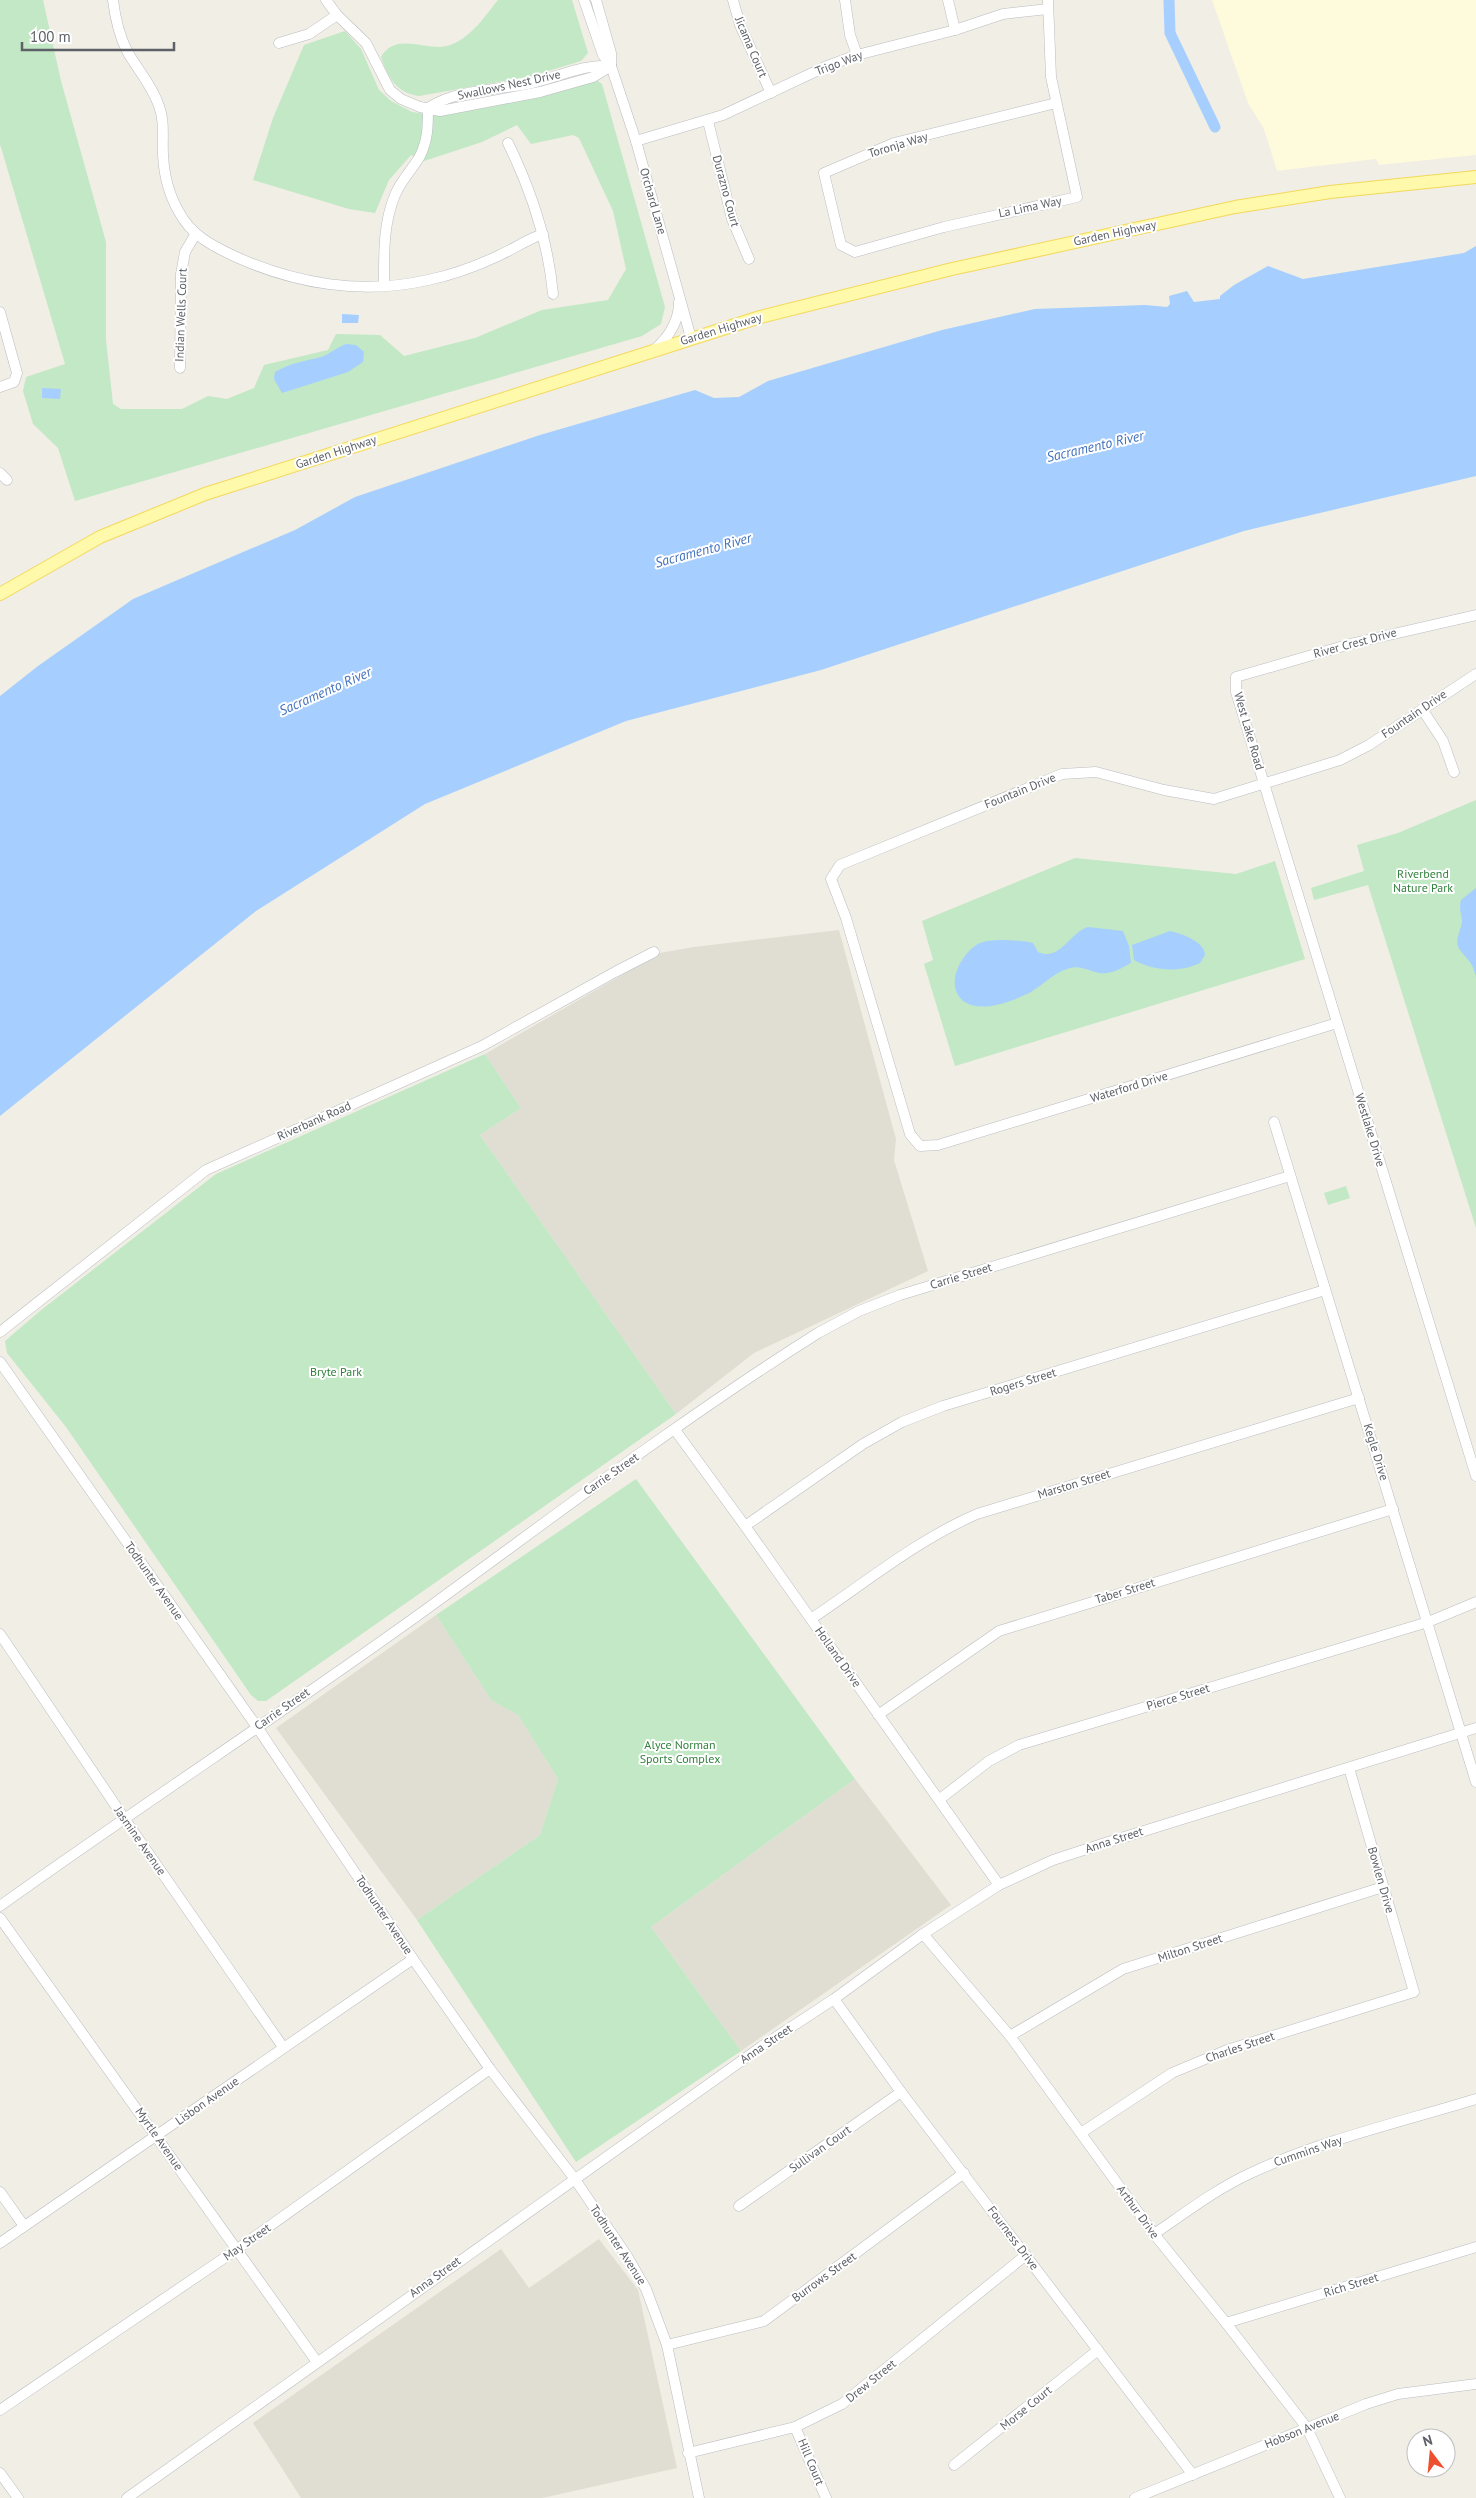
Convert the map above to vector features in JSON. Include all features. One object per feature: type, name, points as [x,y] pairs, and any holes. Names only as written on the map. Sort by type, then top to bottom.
[{"type":"main road","name":"Garden Highway","points":[[0,594],[100,537],[205,494],[691,338],[839,295],[1236,207],[1330,192],[1476,177]]},
{"type":"street","points":[[113,0],[117,24],[124,45],[152,90],[159,106],[162,117],[165,175],[171,194],[179,213],[195,235],[243,260],[280,274],[336,285],[384,285],[430,280],[476,266],[544,234]]},
{"type":"street","points":[[326,0],[337,15],[366,43],[390,90],[401,99],[414,105],[428,108],[426,142],[420,156],[395,193],[386,223],[384,285]]},
{"type":"street","name":"Orchard Lane","points":[[584,0],[603,55],[611,66],[636,141],[691,338]]},
{"type":"street","name":"Orchard Lane","points":[[596,0],[611,53],[611,66]]},
{"type":"street","name":"Jicama Court","points":[[733,0],[740,25],[770,93]]},
{"type":"street","points":[[845,0],[850,35],[857,55]]},
{"type":"street","points":[[948,0],[955,30]]},
{"type":"street","name":"Trigo Way","points":[[636,141],[708,121],[827,66],[857,55],[955,30],[1004,14],[1048,4]]},
{"type":"street","name":"La Lima Way","points":[[849,251],[855,252],[944,227],[1077,197],[1051,77],[1048,4]]},
{"type":"street","points":[[279,43],[309,34],[337,15]]},
{"type":"street","name":"Swallows Nest Drive","points":[[428,108],[439,101],[452,98],[536,82],[596,65],[611,66]]},
{"type":"street","name":"Toronja Way","points":[[849,251],[841,245],[824,173],[894,143],[1056,103]]},
{"type":"street","name":"Durazno Court","points":[[708,121],[732,219],[748,259]]},
{"type":"street","points":[[508,143],[532,198],[544,234],[553,294]]},
{"type":"street","name":"Indian Wells Court","points":[[180,368],[181,274],[185,252],[195,235]]},
{"type":"street","points":[[654,350],[670,334],[676,320],[680,296]]},
{"type":"street","points":[[0,312],[17,373],[14,382],[0,387]]},
{"type":"street","name":"River Crest Drive","points":[[1236,677],[1354,643],[1476,614]]},
{"type":"street","name":"Fountain Drive","points":[[920,1146],[910,1134],[846,918],[831,879],[840,865],[1062,774],[1096,772],[1164,790],[1214,799],[1265,785],[1340,760],[1369,745],[1476,674]]},
{"type":"street","name":"West Lake Road","points":[[1236,677],[1236,692],[1265,785]]},
{"type":"street","points":[[1422,709],[1443,741],[1454,772]]},
{"type":"street","name":"Westlake Drive","points":[[1265,785],[1476,1476]]},
{"type":"street","name":"Riverbank Road","points":[[0,1332],[206,1170],[482,1046],[654,952]]},
{"type":"street","name":"Waterford Drive","points":[[920,1146],[938,1145],[1337,1024]]},
{"type":"street","name":"Kegle Drive","points":[[1274,1122],[1476,1782]]},
{"type":"street","name":"Carrie Street","points":[[0,1906],[428,1608],[542,1522],[811,1337],[878,1303],[1290,1176]]},
{"type":"street","name":"Rogers Street","points":[[745,1526],[863,1444],[902,1422],[943,1406],[1325,1290]]},
{"type":"street","name":"Todhunter Avenue","points":[[0,1362],[257,1727],[413,1959],[490,2069],[574,2178],[627,2256],[646,2289],[667,2345],[688,2453],[699,2498]]},
{"type":"street","name":"Marston Street","points":[[811,1619],[928,1539],[950,1526],[977,1514],[1360,1398]]},
{"type":"street","name":"Holland Drive","points":[[675,1430],[1000,1885]]},
{"type":"street","name":"Taber Street","points":[[878,1715],[999,1631],[1393,1509]]},
{"type":"street","name":"Pierce Street","points":[[940,1799],[989,1761],[1019,1745],[1428,1622],[1476,1602]]},
{"type":"street","name":"Jasmine Avenue","points":[[0,1634],[124,1818],[283,2046]]},
{"type":"street","name":"Anna Street","points":[[127,2498],[574,2178],[924,1934],[1000,1885],[1053,1860],[1476,1728]]},
{"type":"street","name":"Bowlen Drive","points":[[1349,1768],[1414,1992]]},
{"type":"street","name":"Milton Street","points":[[1010,2036],[1123,1969],[1383,1887]]},
{"type":"street","name":"Myrtle Avenue","points":[[0,1918],[317,2362]]},
{"type":"street","name":"Arthur Drive","points":[[924,1934],[1010,2036],[1154,2234],[1307,2428],[1340,2498]]},
{"type":"street","name":"Lisbon Avenue","points":[[0,2243],[157,2136],[283,2046],[413,1959]]},
{"type":"street","name":"Charles Street","points":[[1081,2133],[1172,2072],[1227,2050],[1414,1992]]},
{"type":"street","name":"Fourness Drive","points":[[834,1998],[900,2092],[1194,2475]]},
{"type":"street","name":"May Street","points":[[0,2410],[236,2250],[490,2069]]},
{"type":"street","name":"Sullivan Court","points":[[739,2206],[900,2092]]},
{"type":"street","name":"Cummins Way","points":[[1154,2234],[1222,2188],[1249,2173],[1288,2157],[1476,2099]]},
{"type":"street","name":"Burrows Street","points":[[667,2345],[764,2321],[964,2173]]},
{"type":"street","points":[[0,2192],[24,2226]]},
{"type":"street","name":"Rich Street","points":[[1226,2323],[1476,2247]]},
{"type":"street","name":"Drew Street","points":[[688,2453],[796,2427],[842,2404],[1026,2255]]},
{"type":"street","name":"Morse Court","points":[[954,2465],[1098,2350]]},
{"type":"street","name":"Hobson Avenue","points":[[1135,2498],[1307,2428],[1398,2394],[1476,2384]]},
{"type":"street","name":"Hill Court","points":[[796,2427],[826,2498]]},
{"type":"street","points":[[0,2473],[18,2498]]},
{"type":"shaded area","points":[[1212,0],[1476,0],[1476,155],[1379,165],[1376,159],[1277,171],[1264,129],[1248,103]]},
{"type":"shaded area","points":[[839,930],[896,1139],[894,1160],[928,1271],[754,1353],[676,1414],[480,1135],[521,1108],[485,1054],[660,953],[694,947]]},
{"type":"shaded area","points":[[436,1615],[491,1700],[518,1715],[558,1779],[540,1835],[417,1920],[276,1728]]},
{"type":"shaded area","points":[[855,1779],[951,1905],[741,2051],[651,1927]]},
{"type":"shaded area","points":[[599,2239],[638,2290],[677,2468],[542,2498],[301,2498],[253,2423],[501,2249],[529,2288]]},
{"type":"green space","points":[[0,0],[43,0],[61,81],[106,242],[106,340],[113,404],[121,409],[182,409],[208,396],[227,399],[254,388],[264,365],[328,350],[336,334],[380,335],[404,356],[475,338],[542,310],[608,300],[626,269],[613,211],[579,138],[573,135],[531,144],[517,125],[482,142],[424,161],[411,155],[389,180],[375,213],[349,209],[253,180],[273,118],[304,45],[345,31],[361,49],[379,90],[391,101],[412,112],[439,116],[591,82],[598,81],[602,84],[665,307],[661,324],[642,336],[75,501],[58,448],[33,424],[23,391],[26,377],[65,364],[0,144]]},
{"type":"green space","points":[[498,0],[572,0],[588,53],[581,61],[532,76],[419,96],[404,91],[394,83],[381,57],[388,49],[405,43],[434,47],[444,47],[453,44],[467,36]]},
{"type":"green space","name":"Riverbend Nature Park","points":[[1476,800],[1476,1228],[1368,885],[1314,900],[1311,888],[1364,871],[1357,845],[1398,833]]},
{"type":"green space","points":[[1075,858],[1236,874],[1275,861],[1305,959],[955,1066],[924,964],[933,960],[922,921]]},
{"type":"green space","name":"Bryte Park","points":[[485,1054],[521,1108],[480,1135],[676,1414],[266,1701],[258,1701],[251,1695],[66,1427],[7,1353],[5,1341],[40,1311],[216,1174]]},
{"type":"green space","points":[[1346,1186],[1350,1198],[1328,1205],[1324,1193]]},
{"type":"green space","name":"Alyce Norman Sports Complex","points":[[636,1479],[855,1779],[651,1927],[741,2051],[576,2162],[417,1920],[540,1835],[558,1779],[518,1715],[491,1700],[436,1615]]},
{"type":"water","name":"Sacramento River","points":[[1476,246],[1476,476],[1244,531],[821,670],[626,721],[425,804],[256,911],[0,1116],[0,696],[38,666],[133,599],[295,530],[355,497],[540,435],[695,390],[714,398],[739,397],[768,381],[942,330],[1035,309],[1145,305],[1167,307],[1170,304],[1169,296],[1187,291],[1194,302],[1220,299],[1220,296],[1234,285],[1268,266],[1303,279],[1464,253]]},
{"type":"water","points":[[342,314],[359,315],[358,323],[342,323]]},
{"type":"water","points":[[346,344],[356,345],[364,352],[363,362],[348,372],[282,393],[274,379],[275,372],[292,364],[324,356]]},
{"type":"water","points":[[42,388],[61,389],[60,399],[42,398]]},
{"type":"water","points":[[1476,888],[1476,977],[1472,965],[1460,950],[1457,942],[1462,924],[1461,900]]},
{"type":"water","points":[[1088,927],[1123,931],[1129,946],[1131,963],[1108,973],[1074,967],[1070,968],[1054,975],[1031,992],[996,1005],[978,1006],[969,1004],[962,1000],[957,993],[955,977],[958,968],[967,953],[980,943],[999,940],[1022,941],[1033,943],[1038,952],[1053,953],[1059,950],[1076,934]]},
{"type":"water","points":[[1170,931],[1192,939],[1201,946],[1205,955],[1200,963],[1184,968],[1167,969],[1150,967],[1134,960],[1132,945]]},
{"type":"waterway","points":[[1169,0],[1170,33],[1215,127]]}]
